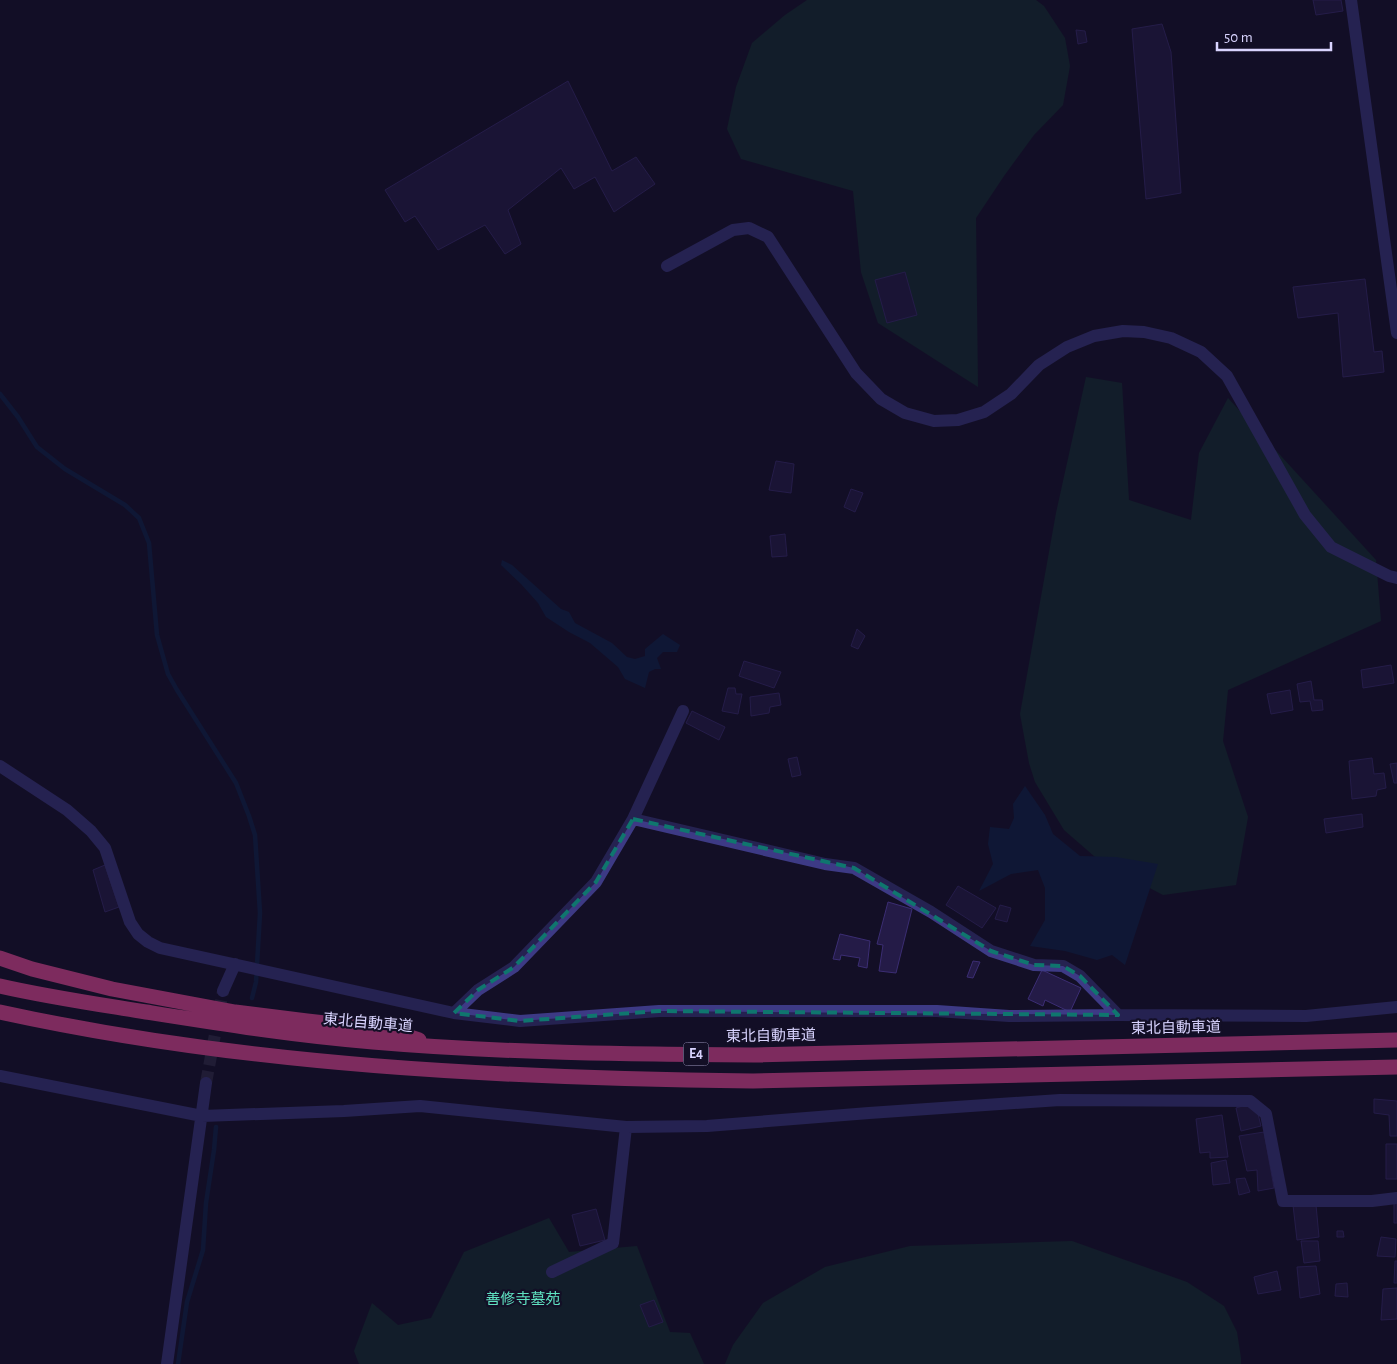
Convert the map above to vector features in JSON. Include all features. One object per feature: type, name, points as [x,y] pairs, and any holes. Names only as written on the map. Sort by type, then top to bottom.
[{"type":"highway","points":[[0,958],[32,969],[112,989],[235,1012],[307,1022],[388,1030],[439,1047]]},
{"type":"highway","name":"東北自動車道","points":[[0,986],[66,999],[218,1023],[310,1035],[371,1042],[522,1051],[754,1054],[1397,1040]]},
{"type":"highway","name":"E4","points":[[0,1012],[193,1047],[377,1067],[495,1074],[660,1080],[753,1081],[1397,1067]]},
{"type":"street","points":[[1350,0],[1397,333]]},
{"type":"street","points":[[667,266],[733,230],[749,228],[768,237],[856,373],[880,399],[905,413],[934,421],[958,420],[984,412],[1011,394],[1040,365],[1067,347],[1094,336],[1123,331],[1144,332],[1171,338],[1201,352],[1227,376],[1305,515],[1331,547],[1389,576],[1397,578]]},
{"type":"street","points":[[454,1013],[478,990],[514,968],[596,882],[633,819],[683,711]]},
{"type":"street","points":[[0,766],[67,810],[95,836],[105,848],[130,922],[138,934],[148,942],[160,948],[454,1013],[520,1021],[659,1011],[937,1011],[1009,1016],[1306,1016],[1397,1007]]},
{"type":"street","points":[[633,819],[825,864],[854,868],[930,912],[991,951],[1034,965],[1063,966],[1080,976],[1118,1015]]},
{"type":"street","points":[[223,991],[235,964]]},
{"type":"street","points":[[0,1076],[202,1116],[344,1111],[420,1106],[626,1128],[707,1126],[1060,1100],[1250,1101],[1266,1114],[1283,1201],[1372,1201],[1397,1198]]},
{"type":"street","points":[[167,1364],[206,1083]]},
{"type":"street","points":[[552,1272],[613,1243],[626,1128]]},
{"type":"highlighted area","points":[[633,819],[854,868],[991,951],[1034,965],[1063,966],[1080,976],[1118,1015],[659,1011],[520,1021],[454,1013],[478,990],[514,967],[596,882]]},
{"type":"green space","points":[[807,0],[1036,0],[1044,6],[1065,38],[1070,66],[1063,105],[1034,135],[976,218],[978,387],[878,323],[861,272],[853,191],[741,159],[727,129],[736,87],[752,43],[785,15]]},
{"type":"green space","points":[[1086,377],[1122,383],[1129,500],[1191,520],[1199,453],[1228,398],[1376,560],[1381,621],[1228,690],[1223,741],[1248,817],[1236,885],[1163,895],[1102,863],[1064,830],[1035,782],[1029,763],[1020,714],[1056,513]]},
{"type":"green space","name":"善修寺墓苑","points":[[549,1218],[569,1252],[637,1246],[670,1332],[690,1333],[704,1364],[359,1364],[354,1351],[372,1303],[398,1325],[431,1318],[464,1252]]},
{"type":"green space","points":[[1072,1241],[1187,1282],[1224,1306],[1237,1332],[1241,1364],[725,1364],[733,1345],[763,1303],[825,1267],[910,1246]]},
{"type":"water","points":[[502,560],[512,565],[561,609],[569,612],[575,623],[612,643],[627,657],[635,659],[645,656],[645,649],[663,634],[680,645],[677,652],[663,652],[657,658],[661,669],[649,672],[645,688],[625,679],[618,667],[590,643],[546,617],[538,603],[501,565]]},
{"type":"water","points":[[1025,786],[1045,815],[1053,834],[1080,856],[1116,857],[1158,864],[1125,965],[1112,955],[1097,960],[1065,951],[1030,946],[1045,920],[1045,888],[1038,870],[1011,874],[979,891],[993,864],[988,844],[990,827],[1009,829],[1014,818],[1013,804]]},
{"type":"building","points":[[1313,0],[1341,0],[1343,11],[1316,15]]},
{"type":"building","points":[[1162,24],[1171,52],[1181,193],[1146,199],[1132,29]]},
{"type":"building","points":[[1076,30],[1085,31],[1087,42],[1078,44]]},
{"type":"building","points":[[568,81],[612,171],[636,157],[655,184],[614,212],[595,177],[574,189],[561,168],[508,210],[521,244],[505,254],[485,225],[438,250],[415,216],[405,222],[385,190]]},
{"type":"building","points":[[905,272],[917,315],[887,323],[875,280]]},
{"type":"building","points":[[1365,279],[1374,352],[1382,351],[1384,372],[1343,377],[1338,313],[1298,318],[1293,287]]},
{"type":"building","points":[[776,461],[794,464],[791,493],[769,490]]},
{"type":"building","points":[[851,489],[863,493],[855,512],[844,507]]},
{"type":"building","points":[[785,534],[787,556],[772,557],[770,536]]},
{"type":"building","points":[[857,629],[865,636],[858,649],[851,646]]},
{"type":"building","points":[[744,661],[781,672],[774,688],[739,676]]},
{"type":"building","points":[[1391,665],[1394,683],[1363,688],[1361,670]]},
{"type":"building","points":[[1311,681],[1314,700],[1322,700],[1323,710],[1312,711],[1310,701],[1300,702],[1297,684]]},
{"type":"building","points":[[728,688],[735,688],[736,694],[742,694],[738,714],[722,711]]},
{"type":"building","points":[[1290,690],[1293,710],[1271,714],[1267,694]]},
{"type":"building","points":[[779,693],[781,705],[770,707],[769,713],[751,716],[750,697]]},
{"type":"building","points":[[692,711],[725,727],[719,740],[686,723]]},
{"type":"building","points":[[797,757],[801,775],[792,777],[788,759]]},
{"type":"building","points":[[1372,758],[1374,774],[1384,773],[1386,788],[1377,790],[1376,796],[1352,799],[1349,761]]},
{"type":"building","points":[[1397,763],[1397,783],[1394,783],[1390,764]]},
{"type":"building","points":[[1362,814],[1363,827],[1326,833],[1324,819]]},
{"type":"building","points":[[105,865],[119,907],[105,912],[93,870]]},
{"type":"building","points":[[958,886],[996,908],[982,928],[946,905]]},
{"type":"building","points":[[888,902],[912,909],[896,973],[879,971],[883,945],[877,944]]},
{"type":"building","points":[[1000,905],[1011,908],[1007,922],[995,919]]},
{"type":"building","points":[[840,934],[870,941],[867,968],[858,966],[860,958],[841,955],[840,960],[833,959]]},
{"type":"building","points":[[973,961],[980,962],[973,978],[967,977]]},
{"type":"building","points":[[1042,970],[1081,988],[1070,1012],[1045,1000],[1043,1006],[1028,999]]},
{"type":"building","points":[[1374,1099],[1397,1101],[1397,1136],[1390,1136],[1389,1115],[1374,1113]]},
{"type":"building","points":[[1246,1105],[1257,1110],[1261,1126],[1241,1131],[1236,1108]]},
{"type":"building","points":[[1222,1115],[1228,1157],[1210,1158],[1210,1152],[1200,1153],[1196,1119]]},
{"type":"building","points":[[1264,1132],[1274,1188],[1258,1191],[1257,1170],[1247,1171],[1239,1136]]},
{"type":"building","points":[[1386,1144],[1397,1144],[1397,1179],[1386,1179]]},
{"type":"building","points":[[1226,1160],[1230,1183],[1213,1185],[1211,1163]]},
{"type":"building","points":[[1245,1178],[1250,1192],[1239,1195],[1236,1179]]},
{"type":"building","points":[[1394,1202],[1397,1202],[1397,1223],[1394,1223]]},
{"type":"building","points":[[1293,1205],[1316,1205],[1319,1237],[1297,1240]]},
{"type":"building","points":[[596,1209],[605,1240],[580,1246],[572,1215]]},
{"type":"building","points":[[1337,1231],[1343,1231],[1344,1237],[1337,1237]]},
{"type":"building","points":[[1381,1237],[1396,1239],[1395,1257],[1377,1256]]},
{"type":"building","points":[[1301,1241],[1318,1241],[1320,1261],[1304,1263]]},
{"type":"building","points":[[1395,1261],[1397,1261],[1397,1283],[1394,1283]]},
{"type":"building","points":[[1316,1266],[1320,1294],[1300,1298],[1297,1267]]},
{"type":"building","points":[[1277,1271],[1281,1290],[1258,1294],[1254,1277]]},
{"type":"building","points":[[1347,1283],[1348,1297],[1335,1296],[1336,1284]]},
{"type":"building","points":[[1397,1288],[1397,1319],[1381,1320],[1383,1289]]},
{"type":"building","points":[[654,1300],[663,1322],[649,1327],[640,1305]]},
{"type":"waterway","points":[[0,394],[18,417],[37,447],[65,469],[125,505],[139,518],[149,543],[157,635],[168,674],[236,783],[255,835],[260,913],[256,982],[252,998]]},
{"type":"waterway","points":[[178,1364],[187,1302],[203,1250],[206,1203],[216,1127]]},
{"type":"tunnel","points":[[206,1083],[223,991]]}]
